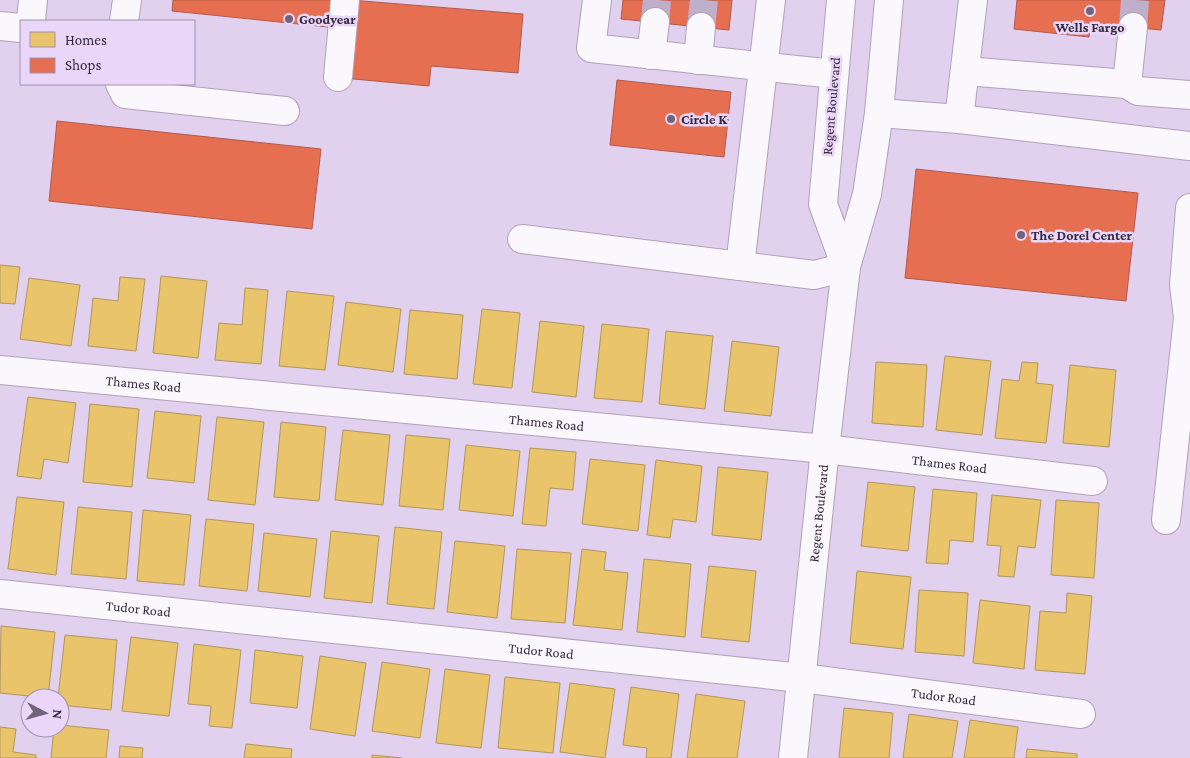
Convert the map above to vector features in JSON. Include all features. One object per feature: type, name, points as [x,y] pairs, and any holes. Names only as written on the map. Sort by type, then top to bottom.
[{"type":"street","points":[[30,20],[33,0]]},
{"type":"street","points":[[124,20],[126,0]]},
{"type":"street","points":[[338,77],[345,0]]},
{"type":"street","points":[[596,0],[591,48],[834,74]]},
{"type":"street","points":[[740,266],[771,0]]},
{"type":"street","name":"Regent Boulevard","points":[[841,0],[823,204],[846,267]]},
{"type":"street","name":"Regent Boulevard","points":[[793,758],[846,267],[867,194],[879,113],[889,0]]},
{"type":"street","points":[[959,119],[973,0]]},
{"type":"street","points":[[651,55],[655,22]]},
{"type":"street","points":[[0,26],[20,28]]},
{"type":"street","points":[[698,60],[701,27]]},
{"type":"street","points":[[1127,84],[1133,27]]},
{"type":"street","points":[[965,71],[1127,84],[1138,91],[1190,95]]},
{"type":"street","points":[[120,85],[125,94],[285,111]]},
{"type":"street","points":[[879,113],[959,119],[1190,146]]},
{"type":"street","points":[[1166,520],[1188,318],[1184,285],[1190,208]]},
{"type":"street","points":[[522,239],[814,275],[846,267]]},
{"type":"street","name":"Thames Road","points":[[0,370],[825,449],[1093,481]]},
{"type":"street","name":"Tudor Road","points":[[0,594],[802,678],[1081,714]]},
{"type":"building: Homes","points":[[0,265],[20,267],[15,304],[0,303]]},
{"type":"building: Homes","points":[[161,276],[207,281],[198,358],[153,353]]},
{"type":"building: Homes","points":[[120,277],[145,279],[136,351],[88,346],[93,298],[118,301]]},
{"type":"building: Homes","points":[[29,278],[80,285],[71,346],[20,339]]},
{"type":"building: Homes","points":[[245,288],[268,290],[261,364],[215,360],[219,323],[242,325]]},
{"type":"building: Homes","points":[[287,291],[334,296],[325,370],[279,366]]},
{"type":"building: Homes","points":[[346,302],[401,309],[393,372],[338,365]]},
{"type":"building: Homes","points":[[482,309],[520,313],[512,388],[473,384]]},
{"type":"building: Homes","points":[[410,310],[463,315],[457,379],[404,374]]},
{"type":"building: Homes","points":[[540,321],[584,326],[576,397],[532,392]]},
{"type":"building: Homes","points":[[602,324],[649,329],[642,402],[594,398]]},
{"type":"building: Homes","points":[[666,331],[713,336],[705,409],[659,404]]},
{"type":"building: Homes","points":[[732,341],[779,347],[771,416],[724,411]]},
{"type":"building: Homes","points":[[945,356],[991,361],[982,435],[936,430]]},
{"type":"building: Homes","points":[[876,362],[927,365],[923,427],[872,423]]},
{"type":"building: Homes","points":[[1022,362],[1038,363],[1036,383],[1053,385],[1046,443],[995,438],[1002,379],[1019,381]]},
{"type":"building: Homes","points":[[1070,365],[1116,370],[1109,447],[1063,443]]},
{"type":"building: Homes","points":[[28,397],[76,403],[68,463],[44,459],[41,479],[17,476]]},
{"type":"building: Homes","points":[[90,404],[139,409],[132,487],[83,482]]},
{"type":"building: Homes","points":[[155,411],[201,416],[194,483],[147,478]]},
{"type":"building: Homes","points":[[217,417],[264,422],[255,505],[208,500]]},
{"type":"building: Homes","points":[[281,422],[326,427],[319,501],[274,497]]},
{"type":"building: Homes","points":[[343,430],[390,435],[383,505],[335,500]]},
{"type":"building: Homes","points":[[406,435],[450,439],[443,510],[399,506]]},
{"type":"building: Homes","points":[[466,445],[520,451],[513,516],[459,510]]},
{"type":"building: Homes","points":[[530,448],[576,452],[573,490],[550,488],[546,526],[522,524]]},
{"type":"building: Homes","points":[[590,459],[645,465],[638,531],[582,524]]},
{"type":"building: Homes","points":[[656,460],[702,466],[696,522],[673,519],[670,538],[647,535]]},
{"type":"building: Homes","points":[[718,467],[768,472],[761,540],[712,535]]},
{"type":"building: Homes","points":[[868,482],[915,487],[908,551],[861,546]]},
{"type":"building: Homes","points":[[933,489],[977,493],[973,542],[950,540],[948,564],[926,563]]},
{"type":"building: Homes","points":[[992,495],[1041,500],[1035,548],[1018,546],[1014,577],[998,576],[1001,546],[987,545]]},
{"type":"building: Homes","points":[[17,497],[64,502],[56,575],[8,569]]},
{"type":"building: Homes","points":[[1056,500],[1099,503],[1094,578],[1051,575]]},
{"type":"building: Homes","points":[[78,507],[132,512],[126,579],[71,574]]},
{"type":"building: Homes","points":[[143,510],[191,515],[184,585],[137,581]]},
{"type":"building: Homes","points":[[206,519],[254,524],[247,591],[199,586]]},
{"type":"building: Homes","points":[[395,527],[442,532],[434,609],[387,604]]},
{"type":"building: Homes","points":[[331,531],[379,536],[372,603],[324,598]]},
{"type":"building: Homes","points":[[264,533],[317,539],[310,597],[258,591]]},
{"type":"building: Homes","points":[[455,541],[505,546],[497,618],[447,612]]},
{"type":"building: Homes","points":[[517,549],[571,553],[565,623],[511,619]]},
{"type":"building: Homes","points":[[582,549],[606,552],[604,570],[628,573],[622,630],[573,625]]},
{"type":"building: Homes","points":[[644,559],[691,564],[685,637],[637,632]]},
{"type":"building: Homes","points":[[709,566],[756,571],[749,642],[701,637]]},
{"type":"building: Homes","points":[[857,571],[911,577],[903,649],[850,643]]},
{"type":"building: Homes","points":[[919,590],[968,593],[964,656],[915,652]]},
{"type":"building: Homes","points":[[1067,593],[1092,596],[1085,674],[1035,670],[1040,611],[1066,613]]},
{"type":"building: Homes","points":[[980,600],[1030,606],[1024,669],[973,663]]},
{"type":"building: Homes","points":[[1,626],[55,632],[49,688],[20,688],[20,695],[0,693]]},
{"type":"building: Homes","points":[[65,635],[117,640],[111,710],[70,706],[70,688],[59,688]]},
{"type":"building: Homes","points":[[131,637],[178,643],[169,716],[122,711]]},
{"type":"building: Homes","points":[[194,644],[241,650],[232,728],[209,726],[211,706],[188,704]]},
{"type":"building: Homes","points":[[255,650],[303,656],[297,708],[250,703]]},
{"type":"building: Homes","points":[[320,656],[366,663],[355,736],[310,729]]},
{"type":"building: Homes","points":[[382,662],[430,669],[420,738],[372,731]]},
{"type":"building: Homes","points":[[445,669],[490,675],[481,748],[436,743]]},
{"type":"building: Homes","points":[[505,677],[560,683],[553,753],[498,748]]},
{"type":"building: Homes","points":[[570,683],[615,689],[605,758],[560,752]]},
{"type":"building: Homes","points":[[631,687],[679,694],[671,758],[646,758],[647,748],[623,745]]},
{"type":"building: Homes","points":[[696,694],[745,701],[737,758],[687,758]]},
{"type":"building: Homes","points":[[844,708],[893,713],[889,758],[839,758]]},
{"type":"building: Homes","points":[[909,714],[958,721],[952,758],[903,758]]},
{"type":"building: Homes","points":[[970,720],[1018,727],[1014,758],[964,758]]},
{"type":"building: Homes","points":[[70,726],[109,730],[106,758],[51,758],[53,738],[70,738]]},
{"type":"building: Homes","points":[[0,727],[16,729],[13,752],[36,755],[36,758],[0,758]]},
{"type":"building: Homes","points":[[246,744],[292,749],[291,758],[244,758]]},
{"type":"building: Homes","points":[[120,746],[143,748],[142,758],[119,758]]},
{"type":"building: Homes","points":[[1027,749],[1077,754],[1077,758],[1026,758]]},
{"type":"building: Homes","points":[[372,755],[402,758],[372,758]]},
{"type":"building: Shops","name":"Goodyear","points":[[173,0],[331,0],[328,27],[172,11]]},
{"type":"building: Shops","points":[[350,0],[523,14],[518,73],[431,66],[429,86],[343,78]]},
{"type":"building: Shops","points":[[623,0],[732,0],[729,30],[621,19]]},
{"type":"building: Shops","name":"Wells Fargo","points":[[1017,0],[1165,0],[1161,30],[1090,23],[1089,37],[1014,29]]},
{"type":"building: Shops","name":"Circle K","points":[[617,80],[731,92],[724,157],[610,145]]},
{"type":"building: Shops","points":[[57,121],[321,149],[312,229],[49,201]]},
{"type":"building: Shops","name":"The Dorel Center","points":[[916,169],[1138,193],[1126,301],[905,278]]},
{"type":"tunnel","points":[[655,22],[657,0]]},
{"type":"tunnel","points":[[701,27],[704,0]]},
{"type":"tunnel","points":[[1133,27],[1135,0]]},
{"type":"place","name":"Wells Fargo","points":[[1090,11]]},
{"type":"place","name":"Goodyear","points":[[289,19]]},
{"type":"place","name":"Circle K","points":[[671,119]]},
{"type":"place","name":"The Dorel Center","points":[[1021,235]]}]
